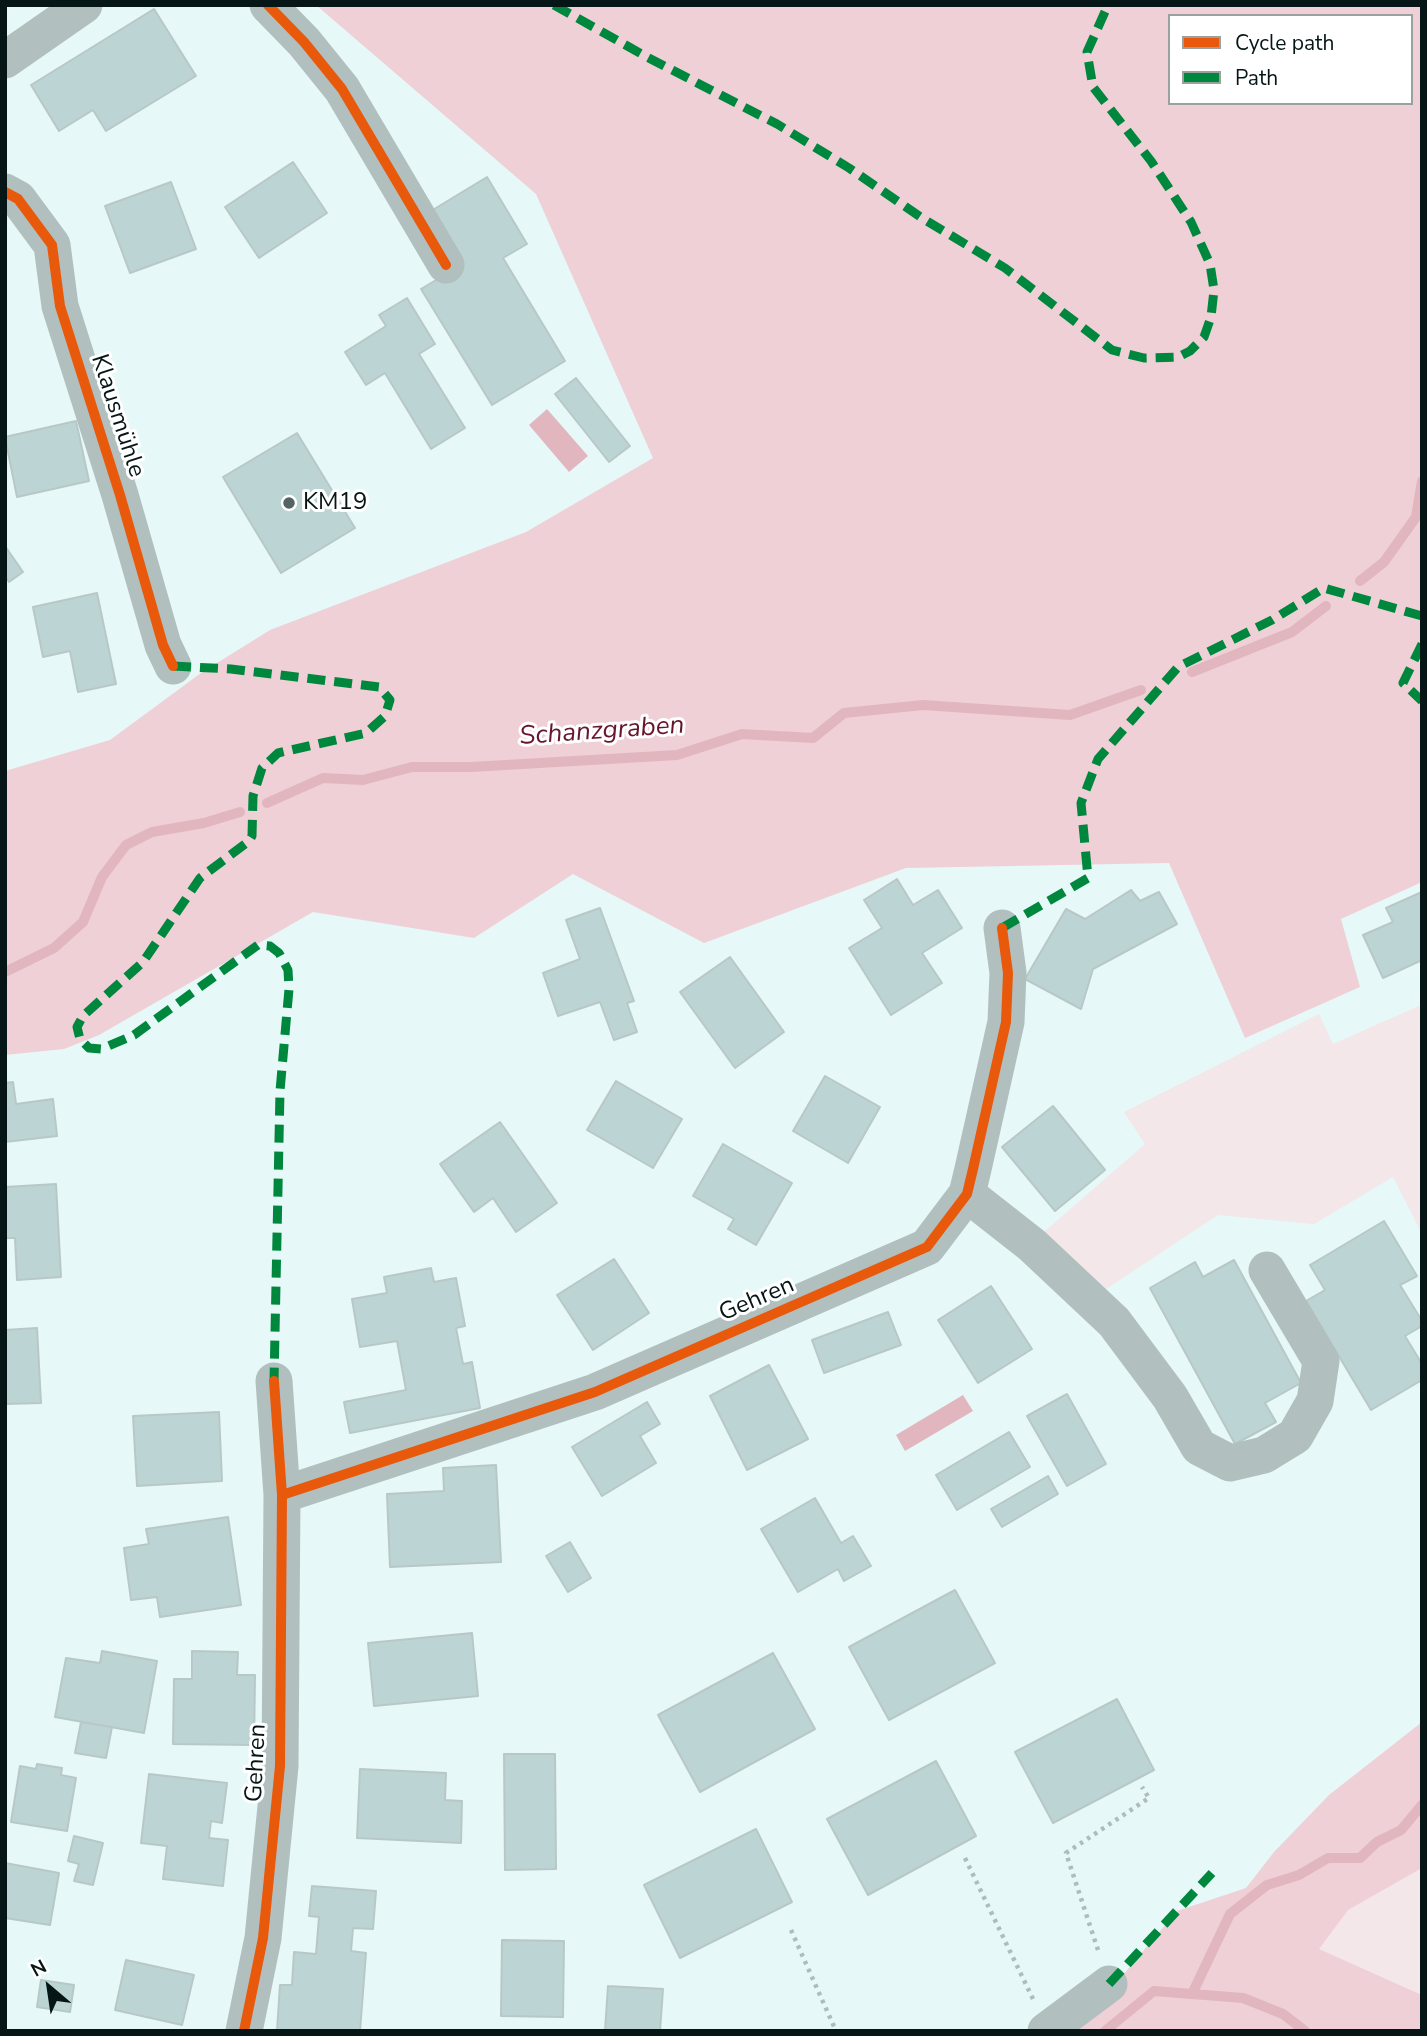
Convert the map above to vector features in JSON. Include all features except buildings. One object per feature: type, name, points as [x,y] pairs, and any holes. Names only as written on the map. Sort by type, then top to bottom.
[{"type":"street","points":[[5,60],[84,5]]},
{"type":"street","points":[[268,5],[304,42],[342,89],[446,265]]},
{"type":"street","name":"Klausmühle","points":[[5,192],[18,199],[52,245],[60,306],[120,495],[163,645],[173,666]]},
{"type":"street","name":"Gehren","points":[[282,1495],[595,1392],[927,1247],[967,1194],[1006,1022],[1008,973],[1002,928]]},
{"type":"street","points":[[967,1194],[1032,1245],[1114,1322],[1170,1397],[1199,1447],[1230,1463],[1264,1455],[1295,1436],[1315,1401],[1321,1361],[1267,1270]]},
{"type":"street","name":"Gehren","points":[[244,2031],[263,1938],[281,1766],[282,1495],[274,1381]]},
{"type":"street","points":[[1047,2030],[1108,1984]]},
{"type":"path","points":[[1108,1984],[1066,1853],[1149,1798],[1142,1787]]},
{"type":"path","points":[[965,1858],[1047,2030]]},
{"type":"path","points":[[791,1930],[836,2031]]},
{"type":"shaded area","points":[[316,5],[1422,5],[1422,882],[1341,919],[1360,987],[1245,1038],[1169,863],[906,868],[704,943],[573,874],[474,938],[313,912],[99,1035],[64,1049],[5,1055],[5,771],[110,740],[201,673],[270,630],[526,532],[653,458],[536,194]]},
{"type":"shaded area","points":[[547,409],[588,456],[569,472],[529,425]]},
{"type":"shaded area","points":[[1421,1005],[1422,1234],[1393,1177],[1314,1224],[1218,1215],[1100,1293],[1037,1238],[1145,1144],[1124,1112],[1319,1014],[1333,1044]]},
{"type":"shaded area","points":[[963,1395],[973,1411],[905,1451],[896,1435]]},
{"type":"shaded area","points":[[1422,1722],[1422,1868],[1348,1910],[1319,1949],[1422,1995],[1422,2031],[1052,2031],[1101,2001],[1177,1911],[1246,1888],[1274,1852],[1329,1795]]},
{"type":"shaded area","points":[[1422,1868],[1422,1995],[1318,1949],[1347,1910]]},
{"type":"waterway","name":"Schanzgraben","points":[[1360,581],[1384,562],[1416,517],[1422,481]]},
{"type":"waterway","name":"Schanzgraben","points":[[1192,672],[1292,632],[1326,606]]},
{"type":"waterway","name":"Schanzgraben","points":[[267,803],[323,778],[363,780],[412,767],[471,767],[677,755],[742,734],[813,738],[844,713],[923,705],[1070,715],[1141,690]]},
{"type":"waterway","name":"Schanzgraben","points":[[5,972],[54,948],[83,922],[102,877],[126,845],[152,832],[204,823],[240,812]]},
{"type":"waterway","points":[[1193,1992],[1230,1914],[1267,1885],[1299,1875],[1328,1858],[1360,1858],[1377,1842],[1401,1830],[1422,1805]]},
{"type":"waterway","points":[[1105,2031],[1154,1991],[1243,1998],[1283,2014],[1305,2031]]},
{"type":"marked path","points":[[554,5],[777,124],[849,168],[922,218],[1005,268],[1112,350],[1144,358],[1178,357],[1190,351],[1204,337],[1211,317],[1214,290],[1210,264],[1191,222],[1151,161],[1093,87],[1087,52],[1108,5]]},
{"type":"marked path","points":[[1002,928],[1088,878],[1081,803],[1098,759],[1178,667],[1272,620],[1324,588],[1422,616]]},
{"type":"marked path","points":[[1422,644],[1403,683],[1422,701]]},
{"type":"marked path","points":[[173,666],[231,669],[379,687],[390,700],[385,716],[366,733],[278,753],[262,768],[253,796],[252,836],[249,841],[200,878],[143,962],[83,1016],[77,1027],[80,1039],[89,1048],[101,1049],[134,1035],[258,945],[270,946],[279,953],[288,970],[289,989],[280,1091],[274,1381]]},
{"type":"marked path","points":[[1109,1984],[1212,1873]]},
{"type":"cycle path","points":[[268,5],[304,42],[342,89],[446,265]]},
{"type":"cycle path","points":[[5,192],[18,199],[52,245],[60,306],[120,495],[163,645],[173,666]]},
{"type":"cycle path","points":[[282,1495],[595,1392],[927,1247],[967,1194],[973,1169],[1006,1022],[1008,973],[1002,928]]},
{"type":"cycle path","points":[[244,2031],[263,1938],[280,1766],[282,1495],[274,1381]]},
{"type":"place","name":"KM19","points":[[289,503]]}]
